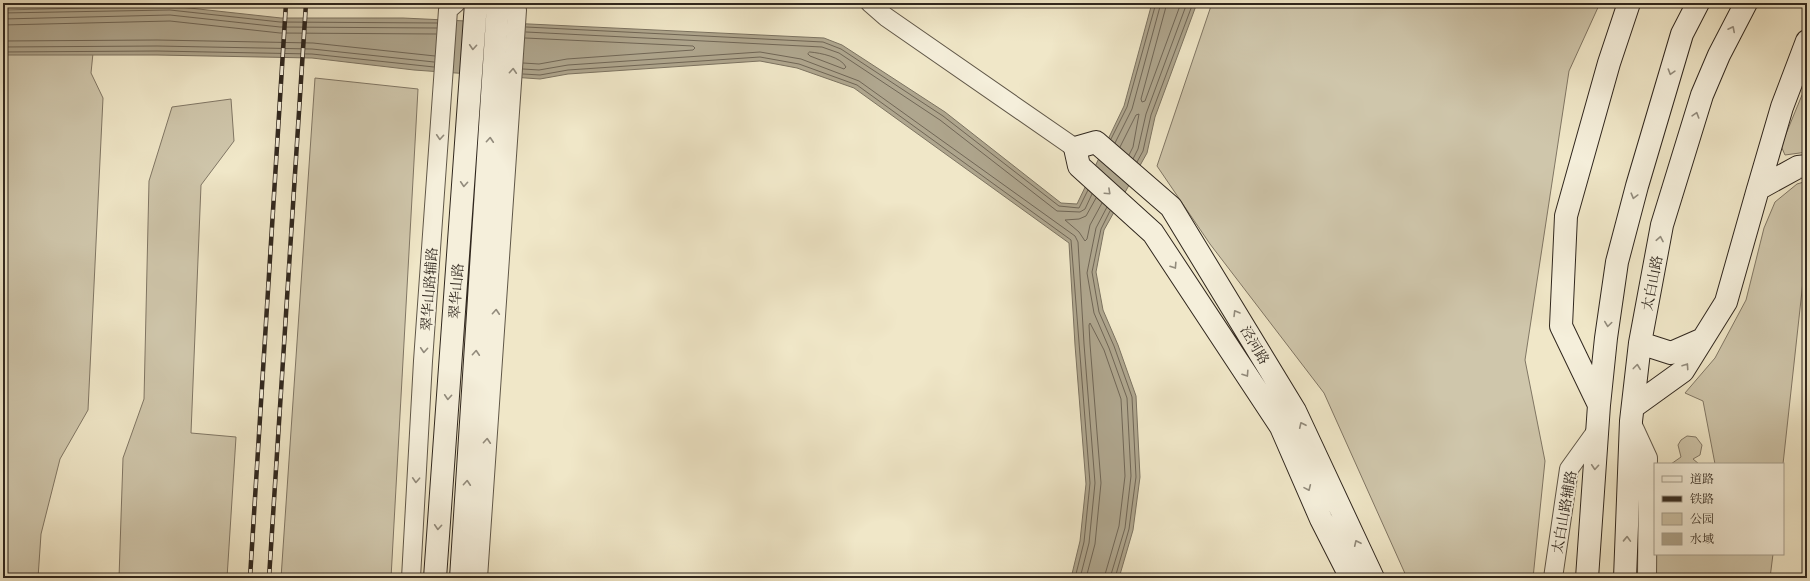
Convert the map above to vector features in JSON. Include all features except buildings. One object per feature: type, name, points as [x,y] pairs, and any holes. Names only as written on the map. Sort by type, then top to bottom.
[{"type":"main road","points":[[1599,405],[1561,326],[1566,216],[1610,63],[1629,3]]},
{"type":"main road","points":[[1587,578],[1599,405],[1606,338],[1617,262],[1637,186],[1682,34],[1698,3]]},
{"type":"main road","name":"太白山路","points":[[1625,578],[1632,414],[1640,343],[1662,226],[1702,95],[1719,55],[1746,3]]},
{"type":"main road","name":"翠华山路","points":[[435,578],[470,103],[464,6]]},
{"type":"main road","name":"翠华山路","points":[[461,578],[501,108],[506,6]]},
{"type":"main road","points":[[1632,414],[1683,371],[1726,302],[1782,107],[1807,41]]},
{"type":"main road","name":"泾河路","points":[[1351,578],[1321,518],[1281,427],[1153,233],[1077,157],[1096,142],[1171,207],[1295,411],[1373,578]]},
{"type":"main road","points":[[1758,189],[1798,167],[1807,166]]},
{"type":"main road","points":[[1640,343],[1671,352],[1703,339]]},
{"type":"street","points":[[870,3],[886,17],[1077,157]]},
{"type":"street","name":"翠华山路辅路","points":[[411,578],[424,354],[443,98],[464,6]]},
{"type":"street","points":[[478,578],[501,108]]},
{"type":"street","points":[[1632,414],[1648,458],[1647,578]]},
{"type":"street","name":"太白山路辅路","points":[[1553,578],[1569,469],[1597,430]]},
{"type":"green space","points":[[3,3],[98,3],[91,73],[103,98],[88,410],[60,459],[41,534],[38,578],[3,578]]},
{"type":"green space","points":[[1212,3],[1600,3],[1569,71],[1525,360],[1545,461],[1533,578],[1407,578],[1324,393],[1210,244],[1157,166]]},
{"type":"green space","points":[[315,78],[418,89],[391,578],[281,578]]},
{"type":"green space","points":[[1807,88],[1807,152],[1785,155],[1781,146],[1802,95]]},
{"type":"green space","points":[[231,99],[234,141],[201,185],[191,433],[236,437],[227,578],[119,578],[123,458],[144,399],[149,181],[172,107]]},
{"type":"green space","points":[[1807,181],[1807,245],[1783,463],[1715,463],[1703,401],[1685,393],[1715,358],[1746,300],[1764,228],[1775,202],[1797,184]]},
{"type":"green space","points":[[1687,436],[1696,437],[1702,445],[1700,455],[1693,459],[1698,463],[1672,463],[1681,457],[1678,445],[1681,440]]},
{"type":"green space","points":[[1655,555],[1773,555],[1770,578],[1651,578]]},
{"type":"water","points":[[1152,3],[1197,3],[1155,117],[1147,153],[1104,230],[1096,272],[1103,310],[1118,345],[1136,396],[1140,477],[1133,530],[1119,578],[1071,578],[1080,541],[1086,484],[1069,243],[854,88],[797,68],[760,61],[568,74],[540,79],[414,70],[312,58],[157,55],[3,55],[3,10],[171,6],[281,18],[403,18],[824,38],[842,45],[945,112],[1061,203],[1077,204],[1124,106]]},
{"type":"railway","points":[[250,578],[286,3]]},
{"type":"railway","points":[[269,578],[306,3]]}]
